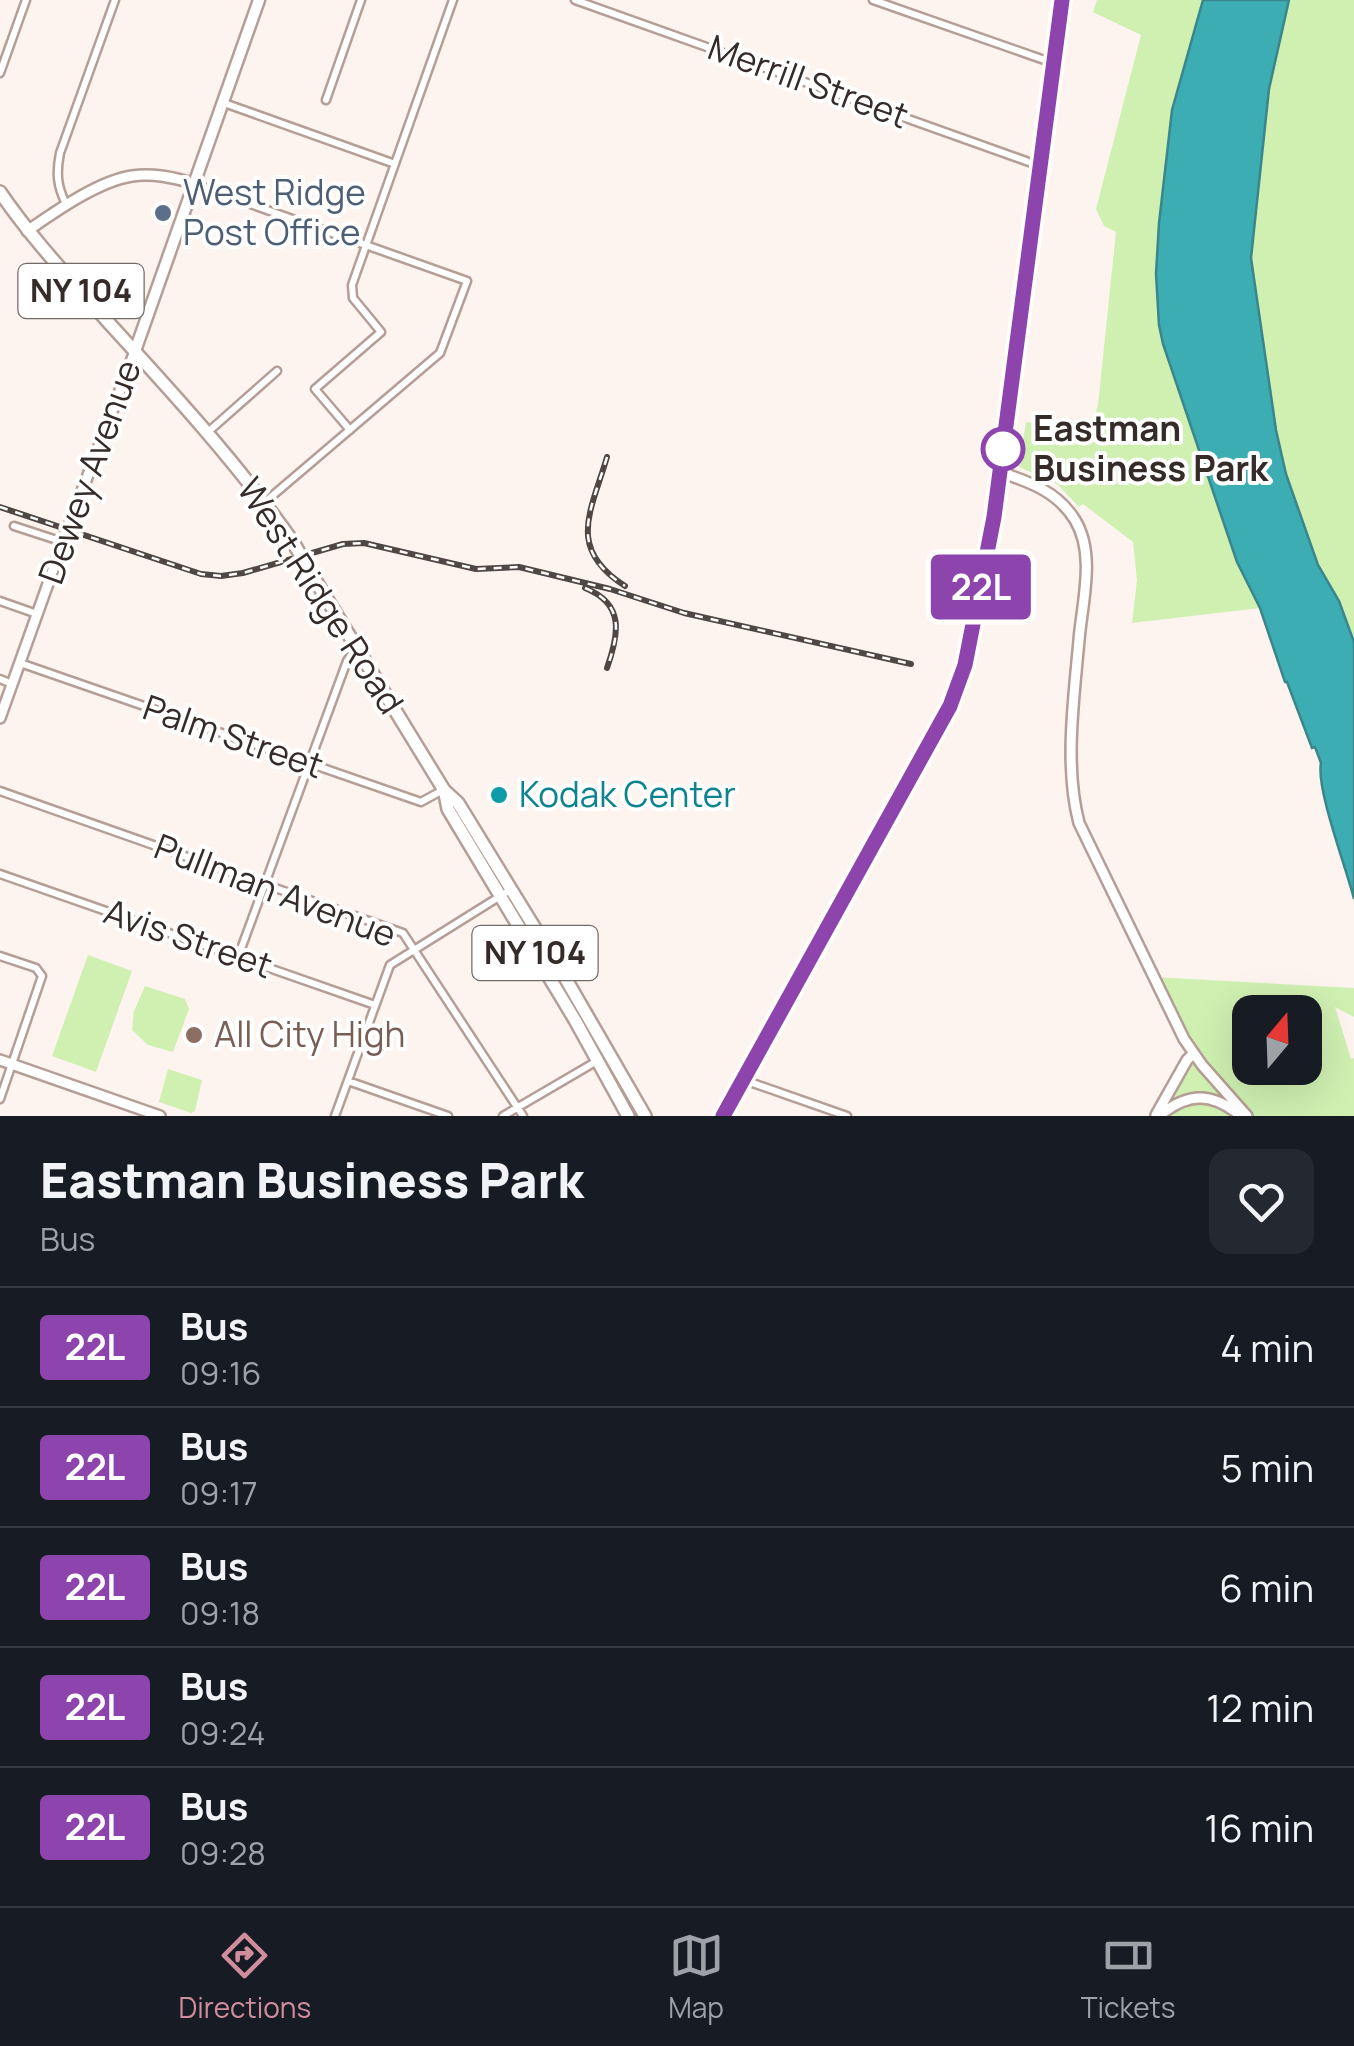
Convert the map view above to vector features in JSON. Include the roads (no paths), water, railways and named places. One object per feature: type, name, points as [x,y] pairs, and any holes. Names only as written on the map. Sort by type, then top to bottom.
[{"type":"highway","name":"West Ridge Road","points":[[0,192],[27,231],[206,433],[293,542],[444,790],[458,803],[506,893],[604,1058],[645,1116]]},
{"type":"highway","name":"West Ridge Road","points":[[0,208],[27,231]]},
{"type":"highway","name":"West Ridge Road","points":[[604,1058],[628,1116]]},
{"type":"main road","name":"Dewey Avenue","points":[[134,351],[260,0]]},
{"type":"main road","points":[[1028,271],[1062,0]]},
{"type":"main road","points":[[724,1116],[956,694],[988,553],[1026,289]]},
{"type":"street","points":[[0,73],[26,0]]},
{"type":"street","points":[[66,204],[56,172],[60,153],[115,0]]},
{"type":"street","points":[[326,100],[361,0]]},
{"type":"street","points":[[350,430],[314,389],[381,332],[352,292],[454,0]]},
{"type":"street","name":"Merrill Street","points":[[574,0],[1042,166]]},
{"type":"street","points":[[873,0],[1054,64]]},
{"type":"street","points":[[223,102],[395,164]]},
{"type":"street","points":[[27,231],[66,204],[106,184],[131,176],[180,179],[467,281],[440,353],[264,502]]},
{"type":"street","name":"Dewey Avenue","points":[[0,718],[134,351]]},
{"type":"street","points":[[206,433],[277,371]]},
{"type":"street","points":[[1000,472],[1054,496],[1075,520],[1083,537],[1086,564],[1073,710],[1076,812],[1083,834],[1181,1034],[1244,1116]]},
{"type":"street","points":[[14,526],[64,540]]},
{"type":"street","points":[[0,601],[37,614]]},
{"type":"street","points":[[238,957],[346,661],[356,648]]},
{"type":"street","name":"Palm Street","points":[[20,662],[421,802],[444,790]]},
{"type":"street","points":[[0,679],[12,684]]},
{"type":"street","name":"Pullman Avenue","points":[[0,791],[404,932],[523,1116]]},
{"type":"street","name":"Avis Street","points":[[0,874],[375,1005]]},
{"type":"street","points":[[335,1116],[389,967],[506,893]]},
{"type":"street","points":[[0,956],[40,972],[41,981],[0,1099]]},
{"type":"street","points":[[1157,1116],[1193,1054]]},
{"type":"street","points":[[503,1116],[604,1058]]},
{"type":"street","points":[[0,1060],[160,1116]]},
{"type":"street","points":[[744,1080],[846,1116]]},
{"type":"street","points":[[348,1081],[448,1116]]},
{"type":"street","points":[[1157,1116],[1178,1103],[1200,1097],[1222,1102],[1244,1116]]},
{"type":"water","points":[[1203,0],[1289,0],[1269,89],[1251,258],[1286,474],[1318,565],[1339,601],[1354,642],[1354,899],[1327,809],[1321,763],[1285,682],[1260,608],[1237,562],[1159,325],[1159,223],[1172,110]]},
{"type":"railway","points":[[607,457],[590,512],[589,543],[595,558],[625,586]]},
{"type":"railway","points":[[0,507],[201,574],[243,573],[343,544],[364,543],[476,569],[519,567],[610,589],[684,613],[911,664]]},
{"type":"railway","points":[[585,588],[607,602],[616,621],[607,668]]},
{"type":"place","name":"West Ridge Post Office","points":[[163,213]]},
{"type":"place","name":"Eastman Business Park","points":[[1003,449]]},
{"type":"place","name":"Kodak Center","points":[[499,795]]},
{"type":"place","name":"All City High","points":[[194,1035]]}]
